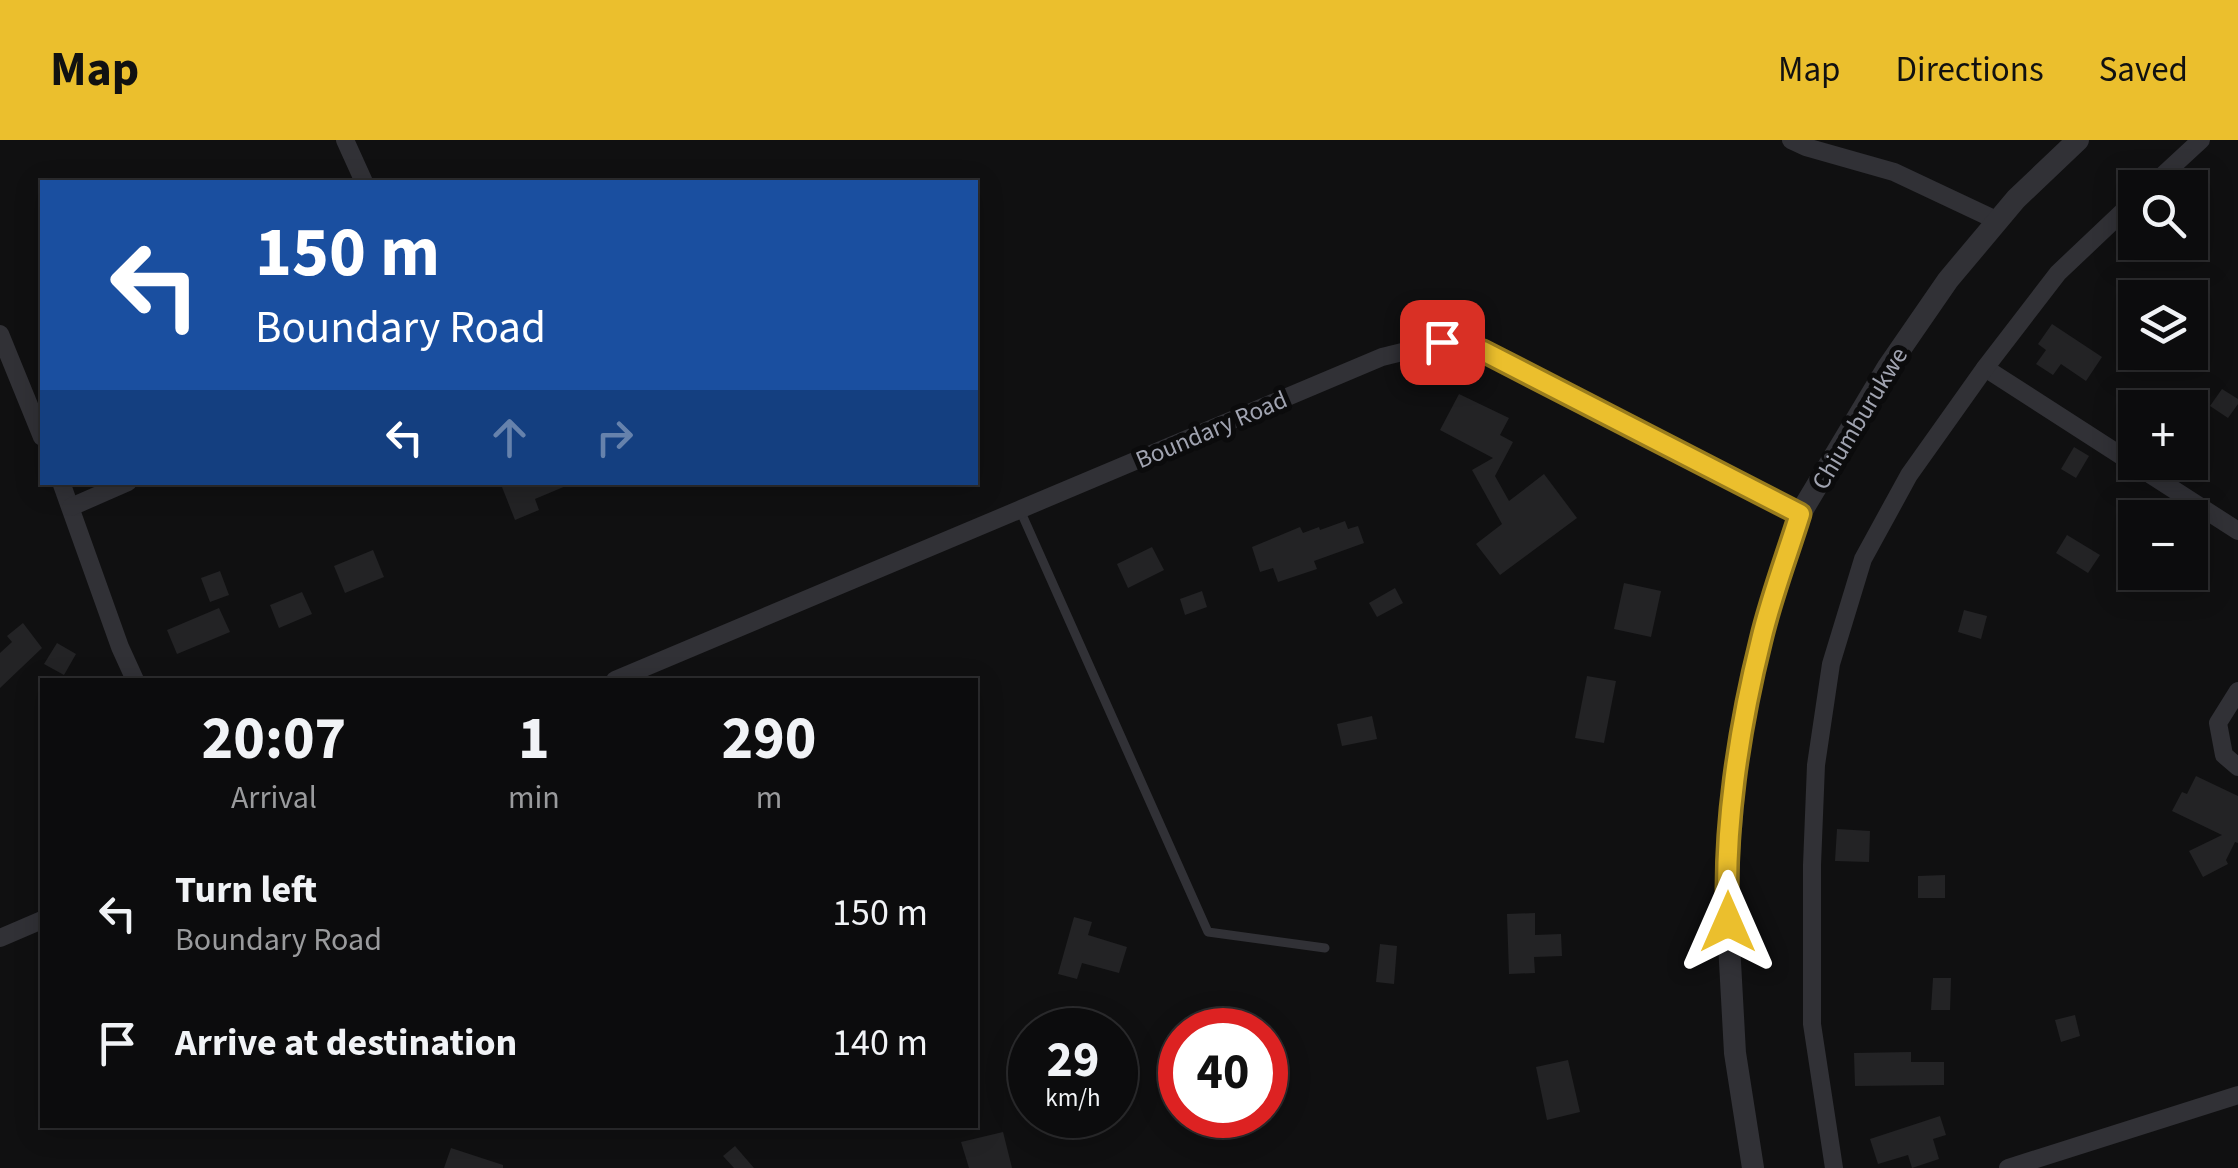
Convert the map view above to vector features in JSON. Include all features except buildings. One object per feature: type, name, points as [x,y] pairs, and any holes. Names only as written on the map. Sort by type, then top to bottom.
[{"type":"street","points":[[345,140],[363,180]]},
{"type":"street","points":[[1792,140],[1894,172],[1998,221]]},
{"type":"street","name":"Chiumburukwe","points":[[1753,1168],[1735,1054],[1726,889],[1737,755],[1761,638],[1800,514],[1888,367],[1948,280],[2016,199],[2078,140]]},
{"type":"street","points":[[2168,170],[2200,140]]},
{"type":"street","points":[[1834,1168],[1812,1024],[1816,765],[1831,664],[1863,559],[1909,475],[2058,273],[2118,216]]},
{"type":"street","points":[[0,334],[40,432]]},
{"type":"street","name":"Boundary Road","points":[[620,678],[1382,358],[1442,342],[1483,351],[1800,514]]},
{"type":"street","points":[[1985,368],[2238,531]]},
{"type":"street","points":[[62,485],[134,678]]},
{"type":"street","points":[[71,507],[121,485]]},
{"type":"street","points":[[2238,691],[2218,723],[2224,755],[2238,767]]},
{"type":"street","points":[[0,938],[40,921]]},
{"type":"street","points":[[2008,1168],[2238,1096]]},
{"type":"lane","points":[[1020,510],[1208,932],[1325,948]]},
{"type":"route","points":[[1442,342],[1483,351],[1800,514],[1761,638],[1737,755],[1726,889],[1728,922]]}]
